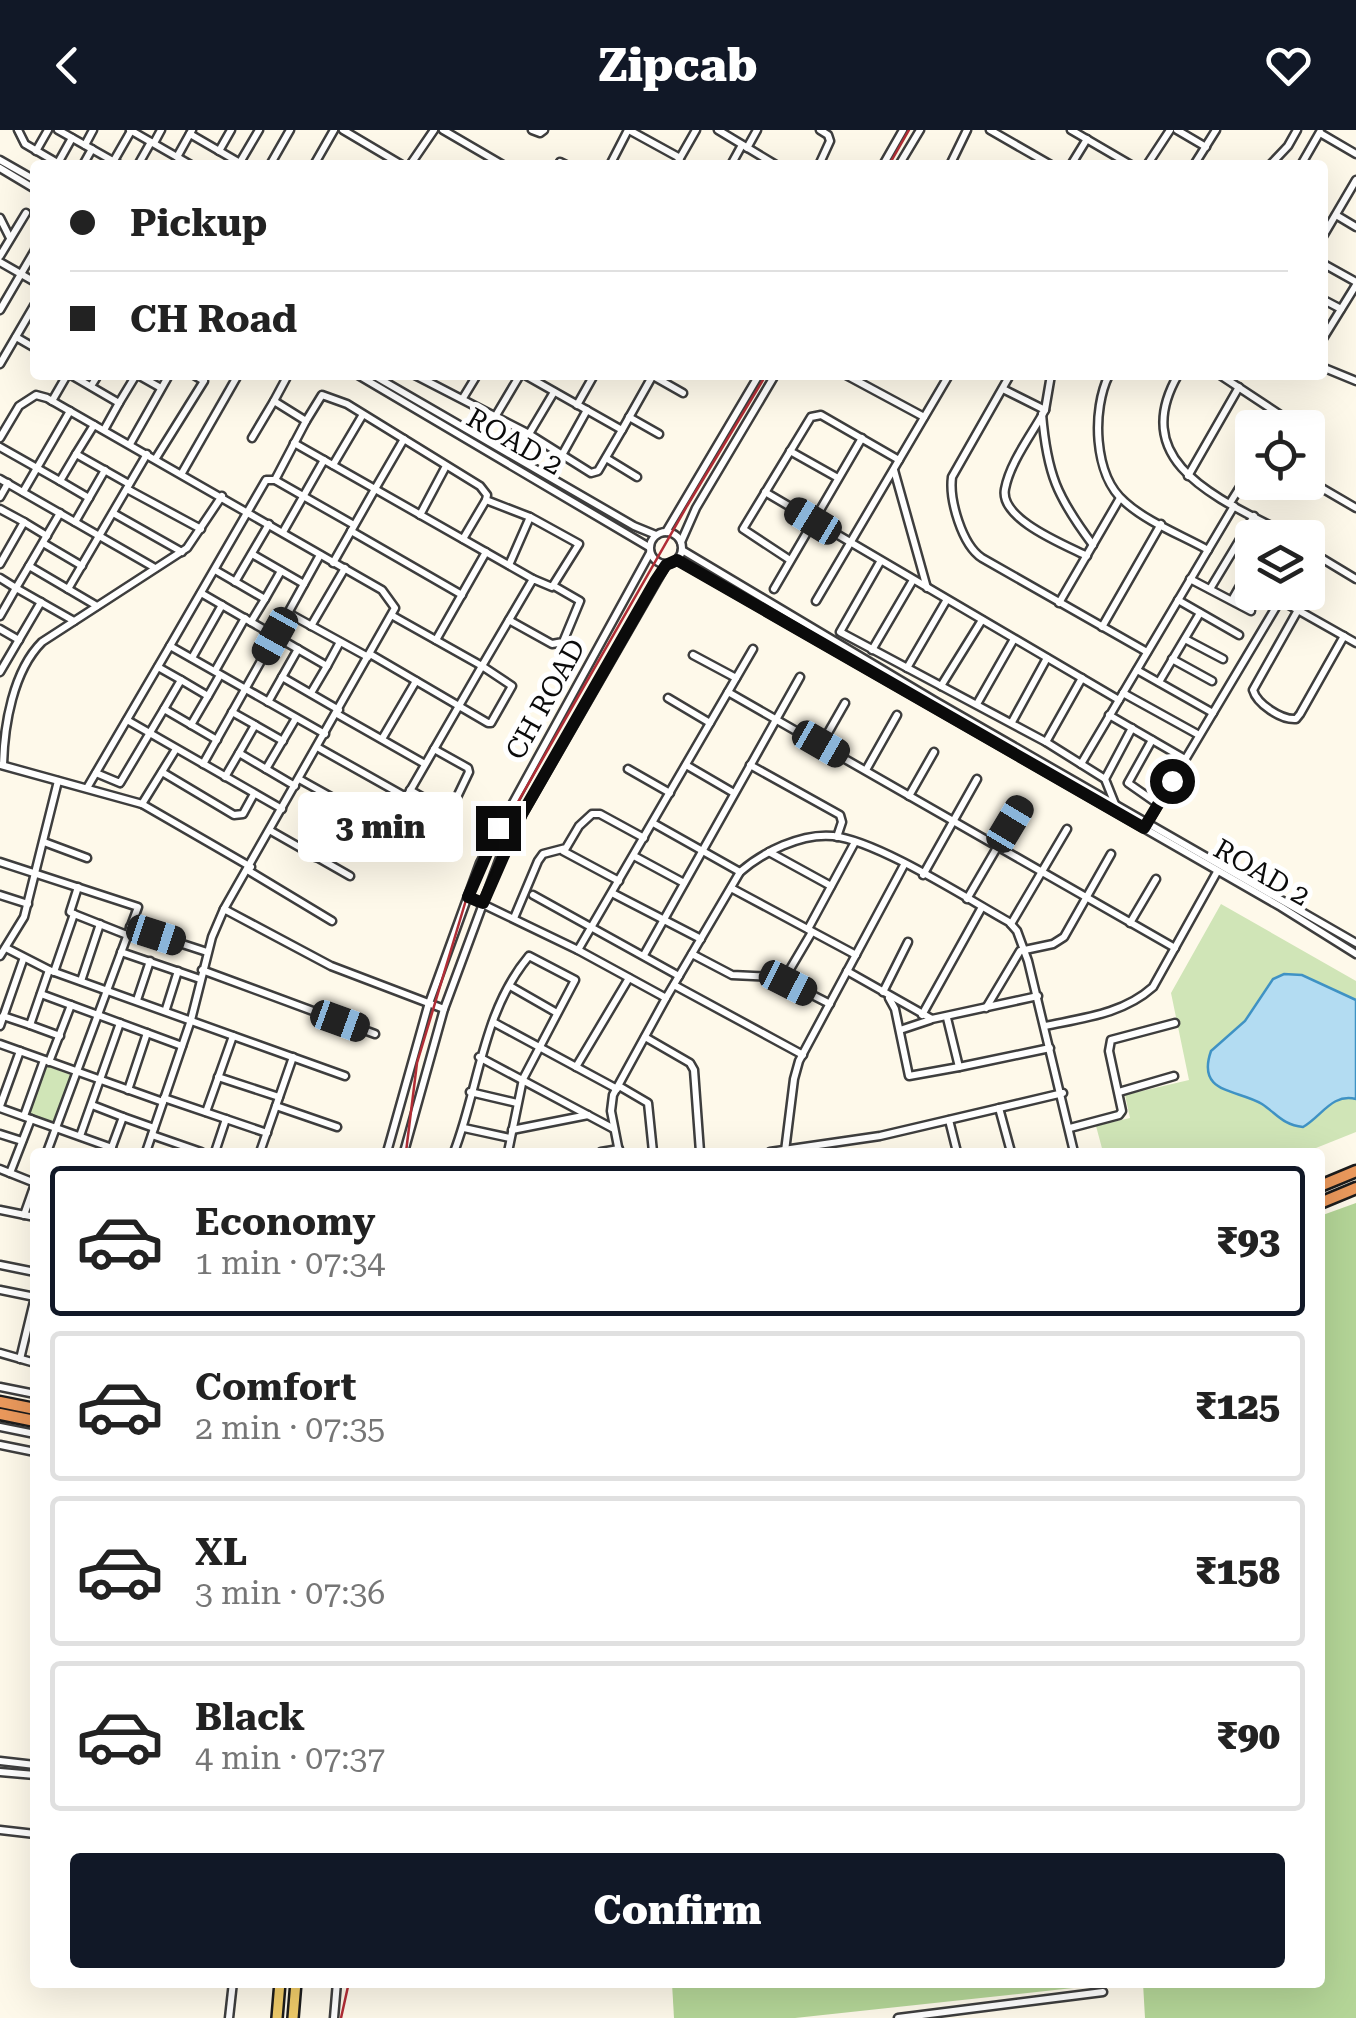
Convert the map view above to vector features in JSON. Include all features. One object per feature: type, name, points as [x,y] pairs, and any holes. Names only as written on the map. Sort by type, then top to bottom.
[{"type":"highway","points":[[1325,1184],[1356,1172]]},
{"type":"highway","points":[[1325,1200],[1356,1188]]},
{"type":"highway","points":[[0,1402],[30,1408]]},
{"type":"highway","points":[[0,1414],[30,1420]]},
{"type":"main road","points":[[277,2018],[280,1988]]},
{"type":"main road","points":[[293,2018],[296,1988]]},
{"type":"street","points":[[18,130],[24,144],[52,160]]},
{"type":"street","points":[[36,151],[48,130]]},
{"type":"street","points":[[58,130],[109,160]]},
{"type":"street","points":[[85,160],[94,130]]},
{"type":"street","points":[[117,160],[130,130],[183,160]]},
{"type":"street","points":[[141,160],[162,130]]},
{"type":"street","points":[[219,151],[232,130]]},
{"type":"street","points":[[241,160],[259,130]]},
{"type":"street","points":[[273,160],[290,130]]},
{"type":"street","points":[[317,160],[334,130]]},
{"type":"street","points":[[342,130],[393,160]]},
{"type":"street","points":[[413,160],[434,130]]},
{"type":"street","points":[[443,130],[494,160]]},
{"type":"street","points":[[532,130],[544,130]]},
{"type":"street","points":[[613,160],[628,130],[675,160]]},
{"type":"street","points":[[679,160],[696,130]]},
{"type":"street","points":[[718,130],[768,160]]},
{"type":"street","points":[[734,160],[757,130]]},
{"type":"street","points":[[820,130],[830,141],[821,160]]},
{"type":"street","points":[[886,160],[903,130]]},
{"type":"street","points":[[902,160],[920,130]]},
{"type":"street","points":[[953,160],[968,130]]},
{"type":"street","points":[[990,130],[1042,160]]},
{"type":"street","points":[[1071,130],[1123,160]]},
{"type":"street","points":[[1151,160],[1174,130],[1206,147]]},
{"type":"street","points":[[1197,160],[1216,130]]},
{"type":"street","points":[[1275,160],[1297,130]]},
{"type":"street","points":[[1304,160],[1320,131],[1356,154]]},
{"type":"street","points":[[170,160],[191,132],[233,160]]},
{"type":"street","points":[[61,160],[72,138]]},
{"type":"street","points":[[1075,160],[1087,139]]},
{"type":"street","points":[[0,160],[30,177]]},
{"type":"street","points":[[0,168],[30,186]]},
{"type":"street","points":[[1328,228],[1356,180]]},
{"type":"street","points":[[26,213],[0,259],[30,279]]},
{"type":"street","points":[[1336,215],[1356,226]]},
{"type":"street","points":[[0,218],[10,239]]},
{"type":"street","points":[[0,233],[10,239]]},
{"type":"street","points":[[0,310],[30,259]]},
{"type":"street","points":[[1328,266],[1356,283],[1328,330]]},
{"type":"street","points":[[1328,302],[1341,309]]},
{"type":"street","points":[[0,364],[30,318]]},
{"type":"street","points":[[0,336],[30,346]]},
{"type":"street","points":[[1328,369],[1356,381]]},
{"type":"street","points":[[52,401],[66,380]]},
{"type":"street","points":[[79,380],[119,403]]},
{"type":"street","points":[[91,386],[95,380]]},
{"type":"street","points":[[104,430],[134,380]]},
{"type":"street","points":[[146,380],[161,388]]},
{"type":"street","points":[[130,444],[165,380]]},
{"type":"street","points":[[156,458],[205,380]]},
{"type":"street","points":[[182,473],[235,380]]},
{"type":"street","points":[[252,438],[285,380]]},
{"type":"street","name":"ROAD 2","points":[[366,380],[649,550]]},
{"type":"street","name":"ROAD 2","points":[[382,380],[656,535]]},
{"type":"street","points":[[434,380],[595,473],[651,380]]},
{"type":"street","points":[[463,398],[475,380]]},
{"type":"street","points":[[495,417],[519,380]]},
{"type":"street","points":[[531,380],[622,430]]},
{"type":"street","points":[[577,405],[591,380]]},
{"type":"street","points":[[660,380],[683,393]]},
{"type":"street","points":[[666,532],[756,380]]},
{"type":"street","points":[[682,546],[675,535],[666,532],[656,535],[649,550],[658,563],[666,565],[677,560],[696,508],[772,380]]},
{"type":"street","points":[[855,380],[924,418]]},
{"type":"street","points":[[816,601],[944,380]]},
{"type":"street","points":[[1008,380],[954,470],[952,492],[970,549],[1147,652]]},
{"type":"street","points":[[1050,380],[1044,412],[1006,486],[1007,506],[1024,522],[1087,556]]},
{"type":"street","points":[[1103,380],[1098,404],[1098,439],[1106,470],[1120,498],[1208,550]]},
{"type":"street","points":[[1175,380],[1162,420],[1166,447],[1188,476],[1261,520]]},
{"type":"street","points":[[1228,380],[1274,410]]},
{"type":"street","points":[[1188,476],[1239,387]]},
{"type":"street","points":[[1003,389],[1044,412]]},
{"type":"street","points":[[530,434],[554,392]]},
{"type":"street","points":[[274,480],[322,394],[347,404],[480,486],[487,494],[486,500],[464,539]]},
{"type":"street","points":[[0,438],[30,397],[36,395],[52,401],[382,590],[395,608],[224,909],[147,1148]]},
{"type":"street","points":[[274,401],[306,421]]},
{"type":"street","points":[[0,410],[12,417]]},
{"type":"street","points":[[562,455],[587,410]]},
{"type":"street","points":[[23,492],[70,411]]},
{"type":"street","points":[[1044,412],[1052,478],[1063,503],[1094,544]]},
{"type":"street","points":[[790,560],[744,529],[816,414],[899,460]]},
{"type":"street","points":[[334,465],[362,416]]},
{"type":"street","points":[[629,417],[659,434]]},
{"type":"street","points":[[60,482],[94,424]]},
{"type":"street","points":[[774,589],[862,438]]},
{"type":"street","points":[[333,563],[404,439]]},
{"type":"street","points":[[294,443],[548,588],[554,586],[579,544],[486,500]]},
{"type":"street","points":[[0,446],[88,498]]},
{"type":"street","points":[[790,451],[838,478]]},
{"type":"street","points":[[76,454],[201,530]]},
{"type":"street","points":[[68,589],[147,454]]},
{"type":"street","points":[[606,458],[636,477]]},
{"type":"street","points":[[283,532],[324,460]]},
{"type":"street","points":[[420,514],[446,466]]},
{"type":"street","points":[[894,468],[928,589]]},
{"type":"street","points":[[74,522],[105,470]]},
{"type":"street","points":[[0,478],[155,568]]},
{"type":"street","points":[[87,788],[263,482],[270,478],[462,594]]},
{"type":"street","points":[[0,498],[8,483]]},
{"type":"street","points":[[1325,490],[1356,508]]},
{"type":"street","points":[[765,492],[1082,678],[1199,736]]},
{"type":"street","points":[[222,496],[182,552],[30,654],[18,680],[1,765],[142,804],[332,922]]},
{"type":"street","points":[[1059,602],[1120,498]]},
{"type":"street","points":[[1080,764],[1235,499]]},
{"type":"street","points":[[0,508],[82,566]]},
{"type":"street","points":[[113,513],[182,552]]},
{"type":"street","points":[[1,612],[60,514]]},
{"type":"street","points":[[1210,589],[1254,516]]},
{"type":"street","points":[[508,565],[530,518]]},
{"type":"street","points":[[0,564],[4,548],[24,522]]},
{"type":"street","points":[[236,582],[270,524]]},
{"type":"street","points":[[1102,627],[1162,524]]},
{"type":"street","name":"ROAD 2","points":[[682,546],[1146,826]]},
{"type":"street","name":"CH ROAD","points":[[389,1148],[428,1006],[492,839],[649,550]]},
{"type":"street","points":[[436,640],[486,552]]},
{"type":"street","points":[[252,554],[304,584]]},
{"type":"street","points":[[203,764],[320,555]]},
{"type":"street","points":[[1325,559],[1355,576]]},
{"type":"street","name":"ROAD 2","points":[[677,560],[1146,826],[1356,954]]},
{"type":"street","points":[[880,562],[840,629],[844,636],[1046,742],[1104,779],[1115,804]]},
{"type":"street","name":"CH ROAD","points":[[405,1148],[444,1010],[483,903],[522,814],[666,565]]},
{"type":"street","points":[[29,566],[97,606]]},
{"type":"street","points":[[312,626],[345,568]]},
{"type":"street","points":[[214,570],[265,599]]},
{"type":"street","points":[[191,725],[248,620],[281,571]]},
{"type":"street","points":[[0,578],[74,621]]},
{"type":"street","points":[[388,829],[532,578]]},
{"type":"street","points":[[1190,579],[1251,611]]},
{"type":"street","points":[[872,650],[912,580]]},
{"type":"street","points":[[509,620],[552,644],[563,642],[580,601],[554,586]]},
{"type":"street","points":[[201,593],[327,666]]},
{"type":"street","points":[[1232,600],[1235,595]]},
{"type":"street","points":[[1178,600],[1238,635]]},
{"type":"street","points":[[907,668],[946,601]]},
{"type":"street","points":[[0,672],[41,602]]},
{"type":"street","points":[[192,658],[222,605]]},
{"type":"street","points":[[1146,826],[1275,610]]},
{"type":"street","points":[[1344,636],[1296,719],[1288,720],[1256,700],[1253,690],[1298,610],[1344,636],[1356,643]]},
{"type":"street","points":[[288,613],[491,723],[512,683],[393,616]]},
{"type":"street","points":[[1159,682],[1200,613]]},
{"type":"street","points":[[942,686],[982,620]]},
{"type":"street","points":[[0,629],[19,640]]},
{"type":"street","points":[[1185,638],[1223,659]]},
{"type":"street","points":[[977,704],[1014,639]]},
{"type":"street","points":[[311,693],[340,642]]},
{"type":"street","points":[[170,646],[324,734]]},
{"type":"street","points":[[268,702],[298,649]]},
{"type":"street","points":[[578,950],[753,649]]},
{"type":"street","points":[[693,654],[736,678]]},
{"type":"street","points":[[1012,722],[1048,658]]},
{"type":"street","points":[[1172,659],[1212,680]]},
{"type":"street","points":[[158,667],[208,696]]},
{"type":"street","points":[[1137,670],[1213,713]]},
{"type":"street","points":[[282,677],[425,764]]},
{"type":"street","points":[[644,956],[800,677]]},
{"type":"street","points":[[1046,742],[1082,678]]},
{"type":"street","points":[[96,773],[120,783],[181,680]]},
{"type":"street","points":[[382,739],[416,681]]},
{"type":"street","points":[[728,692],[1175,948]]},
{"type":"street","points":[[668,698],[710,722]]},
{"type":"street","points":[[821,744],[845,703]]},
{"type":"street","points":[[164,710],[217,740]]},
{"type":"street","points":[[232,712],[282,740]]},
{"type":"street","points":[[866,770],[897,715]]},
{"type":"street","points":[[1110,715],[1185,759]]},
{"type":"street","points":[[266,769],[296,718]]},
{"type":"street","points":[[127,720],[282,809]]},
{"type":"street","points":[[225,777],[255,725]]},
{"type":"street","points":[[1104,779],[1132,728]]},
{"type":"street","points":[[1152,740],[1128,783],[1158,804]]},
{"type":"street","points":[[318,747],[450,812]]},
{"type":"street","points":[[142,804],[176,748]]},
{"type":"street","points":[[239,753],[428,851],[469,770],[434,749]]},
{"type":"street","points":[[910,796],[934,752]]},
{"type":"street","points":[[750,764],[840,815],[837,837]]},
{"type":"street","points":[[686,766],[734,793]]},
{"type":"street","points":[[628,769],[670,793]]},
{"type":"street","points":[[162,772],[234,815],[242,814],[254,794]]},
{"type":"street","points":[[923,875],[977,779]]},
{"type":"street","points":[[58,781],[28,904],[15,936],[3,952],[345,1076]]},
{"type":"street","points":[[967,899],[1023,803]]},
{"type":"street","points":[[315,857],[345,805]]},
{"type":"street","points":[[562,851],[592,814],[600,814],[644,838]]},
{"type":"street","points":[[652,823],[740,872]]},
{"type":"street","points":[[1011,924],[1067,829]]},
{"type":"street","points":[[271,831],[350,876]]},
{"type":"street","points":[[619,1148],[611,1111],[618,1088],[740,872],[768,852],[810,838],[837,837],[904,865],[1011,924],[1024,948],[1038,996],[1073,1148]]},
{"type":"street","points":[[44,842],[87,858]]},
{"type":"street","points":[[783,981],[855,842]]},
{"type":"street","points":[[514,918],[538,860],[549,852],[562,851],[619,881]]},
{"type":"street","points":[[768,852],[831,886]]},
{"type":"street","points":[[986,1008],[1024,948],[1060,941],[1111,854]]},
{"type":"street","points":[[634,856],[684,882]]},
{"type":"street","points":[[0,862],[138,907],[49,1148]]},
{"type":"street","points":[[785,1148],[794,1079],[802,1055],[904,865]]},
{"type":"street","points":[[1045,1026],[1139,1000],[1153,987],[1218,869]]},
{"type":"street","name":"ROAD 2","points":[[1218,869],[1356,944]]},
{"type":"street","points":[[1130,922],[1156,878]]},
{"type":"street","points":[[78,886],[70,912],[100,924],[208,952]]},
{"type":"street","points":[[731,888],[856,955]]},
{"type":"street","points":[[612,894],[701,939]]},
{"type":"street","points":[[0,895],[28,904]]},
{"type":"street","points":[[533,896],[680,976]]},
{"type":"street","points":[[468,897],[666,998]]},
{"type":"street","points":[[922,1015],[982,907]]},
{"type":"street","points":[[224,909],[331,966],[444,1010]]},
{"type":"street","points":[[30,1025],[74,914]]},
{"type":"street","points":[[82,981],[100,924]]},
{"type":"street","points":[[884,993],[908,942]]},
{"type":"street","points":[[120,952],[375,1034]]},
{"type":"street","points":[[692,954],[732,975],[768,976],[830,1004]]},
{"type":"street","points":[[456,1148],[464,1128],[479,1056],[510,986],[529,956],[576,980],[523,1079],[509,1148]]},
{"type":"street","points":[[0,1026],[23,960]]},
{"type":"street","points":[[137,1000],[150,961]]},
{"type":"street","points":[[166,1010],[178,971]]},
{"type":"street","points":[[848,971],[932,1020]]},
{"type":"street","points":[[576,1067],[629,978]]},
{"type":"street","points":[[674,985],[802,1055]]},
{"type":"street","points":[[510,986],[557,1013]]},
{"type":"street","points":[[884,993],[894,1004],[909,1076],[1050,1048]]},
{"type":"street","points":[[40,994],[182,1046]]},
{"type":"street","points":[[900,1030],[1038,996]]},
{"type":"street","points":[[10,1173],[47,1061],[72,1005]]},
{"type":"street","points":[[4,1016],[60,1036]]},
{"type":"street","points":[[947,1018],[959,1067]]},
{"type":"street","points":[[494,1022],[648,1103],[653,1148]]},
{"type":"street","points":[[80,1136],[120,1023]]},
{"type":"street","points":[[1070,1128],[1122,1112],[1109,1052],[1111,1040],[1175,1023]]},
{"type":"street","points":[[128,1090],[147,1033]]},
{"type":"street","points":[[206,1112],[233,1036]]},
{"type":"street","points":[[646,1036],[690,1062],[694,1070],[700,1148]]},
{"type":"street","points":[[0,1044],[128,1090],[267,1132]]},
{"type":"street","points":[[20,1052],[0,1107],[107,1148]]},
{"type":"street","points":[[479,1056],[616,1130]]},
{"type":"street","points":[[262,1148],[293,1057]]},
{"type":"street","points":[[1119,1092],[1174,1076]]},
{"type":"street","points":[[218,1077],[336,1127]]},
{"type":"street","points":[[470,1092],[517,1103]]},
{"type":"street","points":[[804,1148],[880,1136],[1062,1093]]},
{"type":"street","points":[[92,1105],[191,1148]]},
{"type":"street","points":[[1000,1108],[1010,1148]]},
{"type":"street","points":[[464,1128],[511,1134],[588,1115]]},
{"type":"street","points":[[112,1148],[123,1117]]},
{"type":"street","points":[[216,1148],[226,1119]]},
{"type":"street","points":[[949,1120],[956,1148]]},
{"type":"street","points":[[0,1134],[22,1142]]},
{"type":"street","points":[[0,1169],[30,1181]]},
{"type":"street","points":[[24,1214],[30,1197]]},
{"type":"street","points":[[0,1210],[30,1216]]},
{"type":"street","points":[[0,1265],[30,1271]]},
{"type":"street","points":[[0,1290],[30,1296]]},
{"type":"street","points":[[20,1360],[30,1318]]},
{"type":"street","points":[[0,1353],[30,1362]]},
{"type":"street","points":[[0,1387],[30,1393]]},
{"type":"street","points":[[0,1427],[30,1433]]},
{"type":"street","points":[[0,1445],[30,1451]]},
{"type":"street","points":[[0,1762],[30,1765]]},
{"type":"street","points":[[0,1772],[30,1775]]},
{"type":"street","points":[[0,1830],[30,1833]]},
{"type":"street","points":[[230,2018],[232,1988]]},
{"type":"street","points":[[334,2018],[337,1988]]},
{"type":"street","points":[[898,2018],[939,2016],[1103,1992]]},
{"type":"green space","points":[[1221,904],[1356,981],[1356,1132],[1316,1148],[1102,1148],[1096,1126],[1130,1118],[1125,1095],[1189,1080],[1171,993]]},
{"type":"green space","points":[[44,1065],[71,1075],[53,1123],[27,1113]]},
{"type":"green space","points":[[1356,1203],[1356,2018],[1145,2018],[1143,1988],[1325,1988],[1325,1214]]},
{"type":"green space","points":[[672,1988],[1073,1988],[795,2018],[674,2018]]},
{"type":"water","points":[[1284,974],[1302,975],[1356,1000],[1356,1099],[1334,1102],[1303,1127],[1285,1121],[1252,1099],[1222,1088],[1209,1075],[1211,1051],[1245,1021],[1273,979]]},
{"type":"railway","points":[[892,160],[909,130]]},
{"type":"railway","points":[[406,1148],[417,1063],[466,900],[687,506],[763,380]]},
{"type":"railway","points":[[341,2018],[348,1988]]},
{"type":"route","points":[[498,828],[468,897],[483,903],[522,814],[656,580],[666,565],[677,560],[1144,828],[1172,781]]}]
